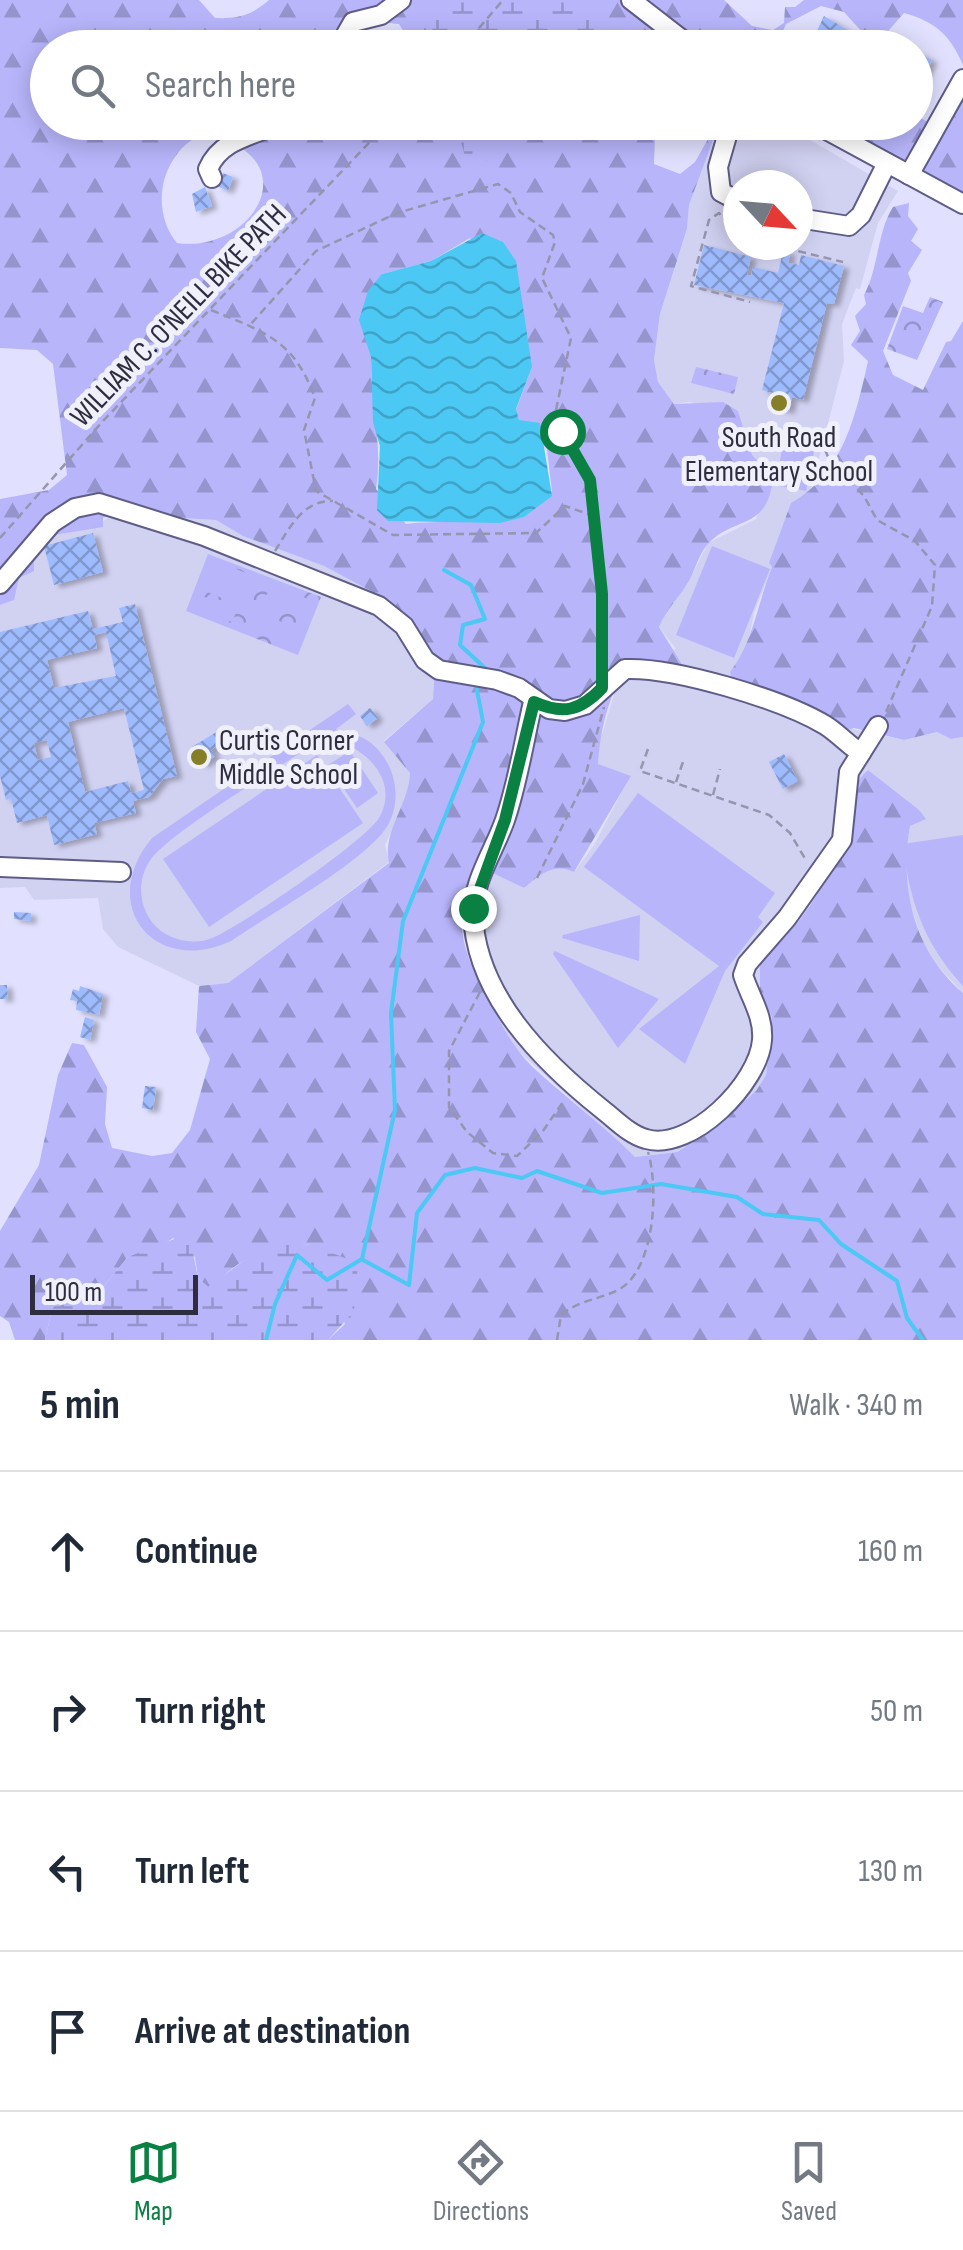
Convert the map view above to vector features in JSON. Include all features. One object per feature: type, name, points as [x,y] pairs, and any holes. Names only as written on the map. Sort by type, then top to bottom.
[{"type":"street","points":[[348,30],[353,22],[381,14],[401,0]]},
{"type":"street","points":[[631,0],[670,30]]},
{"type":"street","points":[[933,133],[963,79]]},
{"type":"street","points":[[212,178],[208,169],[214,155],[240,140]]},
{"type":"street","points":[[723,193],[718,167],[726,140]]},
{"type":"street","points":[[845,140],[963,204]]},
{"type":"street","points":[[910,175],[929,140]]},
{"type":"street","points":[[813,220],[850,226],[861,215],[887,163]]},
{"type":"street","points":[[0,584],[52,524],[74,508],[99,503],[204,536],[379,606],[404,626],[425,660],[439,670],[497,680],[519,688],[534,702],[565,712],[603,697],[625,669],[645,668],[708,682],[800,712],[862,753]]},
{"type":"street","points":[[534,702],[505,820],[473,908],[476,939],[488,972],[535,1050],[574,1086],[644,1139],[664,1142],[720,1110],[758,1066],[760,1020],[743,975],[747,964],[842,840],[850,772],[878,726]]},
{"type":"street","points":[[0,867],[120,872]]},
{"type":"path","points":[[478,30],[504,0]]},
{"type":"path","name":"WILLIAM C. O'NEILL BIKE PATH","points":[[0,538],[103,421],[373,140]]},
{"type":"path","points":[[250,326],[316,251],[398,214],[498,184],[510,193],[520,212],[553,235],[555,242],[542,278],[571,338],[556,410],[590,480],[602,594],[603,697],[583,784],[537,878]]},
{"type":"path","points":[[723,217],[719,213],[709,220],[691,286],[750,302]]},
{"type":"path","points":[[813,255],[843,262]]},
{"type":"path","points":[[211,310],[284,343],[304,369],[316,398],[304,430],[316,491],[393,535],[536,533],[565,506],[591,515]]},
{"type":"path","points":[[820,437],[828,457],[855,484],[877,520],[916,541],[935,565],[932,606],[878,726]]},
{"type":"path","points":[[268,563],[305,508],[319,501],[334,501]]},
{"type":"path","points":[[648,749],[640,772],[780,822],[818,874]]},
{"type":"path","points":[[676,784],[684,759]]},
{"type":"path","points":[[712,796],[720,769]]},
{"type":"path","points":[[488,972],[475,1006],[448,1051],[449,1107],[467,1132],[493,1153],[517,1156],[543,1131],[574,1086]]},
{"type":"path","points":[[557,1340],[562,1314],[577,1302],[622,1288],[641,1266],[654,1195],[644,1139]]},
{"type":"shaded area","points":[[713,140],[810,140],[898,191],[878,223],[860,289],[856,288],[842,324],[844,361],[811,490],[772,567],[754,613],[747,648],[731,673],[733,683],[848,728],[904,740],[937,732],[951,739],[963,737],[963,993],[928,956],[907,895],[904,862],[910,826],[925,818],[867,770],[829,872],[809,909],[760,961],[760,993],[772,1017],[766,1075],[756,1091],[710,1131],[677,1152],[635,1157],[514,1047],[474,977],[460,918],[468,884],[478,865],[524,888],[546,870],[564,867],[575,871],[594,845],[630,776],[597,764],[599,744],[621,672],[636,659],[676,649],[659,627],[664,615],[687,585],[708,543],[756,519],[773,476],[752,455],[738,411],[689,402],[674,404],[658,382],[654,360],[660,314],[687,230],[689,205]]},
{"type":"shaded area","name":"Curtis Corner Middle School","points":[[112,514],[216,520],[243,536],[324,566],[389,600],[435,666],[433,699],[384,741],[410,772],[409,796],[385,845],[389,862],[228,983],[199,986],[118,947],[103,929],[98,898],[34,900],[25,887],[0,888],[0,605],[13,600],[19,578],[33,567],[33,547],[41,537],[85,526],[95,528]]},
{"type":"green space","points":[[0,0],[199,0],[215,18],[223,18],[251,13],[269,0],[724,0],[752,26],[773,30],[669,30],[656,21],[651,30],[403,30],[399,24],[346,19],[336,30],[30,30],[30,140],[193,140],[177,154],[164,183],[163,214],[177,243],[205,242],[229,233],[248,219],[260,200],[263,180],[255,161],[236,145],[221,140],[655,140],[654,164],[680,174],[695,162],[707,140],[713,140],[689,205],[687,229],[660,314],[654,360],[658,382],[674,404],[723,402],[738,411],[752,455],[773,476],[770,494],[757,515],[707,545],[659,627],[686,671],[637,659],[613,693],[598,764],[631,776],[574,872],[553,869],[524,888],[478,866],[463,905],[463,939],[498,1017],[530,1064],[635,1157],[677,1152],[710,1131],[756,1091],[766,1075],[772,1017],[760,994],[760,961],[799,921],[822,886],[833,861],[847,805],[859,780],[868,770],[919,810],[926,819],[910,826],[907,849],[914,917],[932,958],[963,993],[963,1340],[328,1340],[345,1324],[311,1245],[260,1254],[208,1287],[198,1278],[195,1257],[173,1238],[154,1251],[128,1257],[104,1286],[64,1295],[52,1309],[45,1340],[15,1340],[9,1322],[0,1316],[0,1231],[39,1165],[58,1075],[72,1043],[84,1045],[107,1087],[105,1124],[112,1148],[152,1156],[172,1153],[190,1130],[210,1059],[196,1032],[199,986],[228,983],[389,863],[389,840],[410,773],[384,742],[433,699],[435,666],[388,600],[324,566],[243,536],[216,520],[112,514],[103,518],[103,527],[41,537],[34,547],[34,571],[19,578],[14,600],[0,605],[0,499],[49,490],[67,475],[53,364],[37,350],[0,348]],"holes":[[[470,238],[532,367],[516,410],[519,420],[547,449],[552,492],[537,505],[502,518],[406,524],[376,489],[378,457],[371,362],[382,274],[431,261]]]},
{"type":"green space","points":[[441,0],[603,0],[593,30],[433,30],[427,9]]},
{"type":"green space","points":[[804,0],[963,0],[963,65],[941,31],[904,13],[889,30],[860,30],[844,12],[821,6],[786,24],[783,30],[773,30],[784,23],[785,7],[795,7]]},
{"type":"green space","points":[[963,71],[963,203],[844,140],[933,140],[933,121]]},
{"type":"green space","points":[[461,140],[509,140],[470,175]]},
{"type":"green space","points":[[909,203],[908,216],[918,229],[911,241],[922,250],[908,273],[911,281],[883,351],[893,375],[923,390],[946,342],[951,341],[963,321],[963,737],[951,739],[937,732],[904,740],[854,728],[844,731],[733,683],[730,672],[750,635],[772,567],[769,563],[791,503],[823,476],[835,460],[852,422],[868,361],[851,345],[860,331],[855,316],[866,304],[864,295],[888,217],[893,207]]},
{"type":"green space","points":[[930,297],[943,302],[917,360],[887,349],[903,306],[923,313]]},
{"type":"green space","points":[[696,367],[738,377],[734,394],[691,383]]},
{"type":"green space","points":[[784,440],[815,447],[806,491],[775,485]]},
{"type":"green space","points":[[712,546],[770,569],[734,658],[676,635]]},
{"type":"green space","points":[[208,554],[321,597],[298,655],[186,611]]},
{"type":"green space","points":[[214,560],[251,575],[246,587],[209,572]]},
{"type":"green space","points":[[207,577],[244,592],[239,605],[202,590]]},
{"type":"green space","points":[[271,584],[308,599],[302,615],[264,601]]},
{"type":"green space","points":[[200,595],[237,610],[232,622],[195,607]]},
{"type":"green space","points":[[260,613],[296,628],[290,644],[253,630]]},
{"type":"green space","points":[[348,704],[356,714],[336,729],[371,743],[393,777],[392,816],[363,852],[231,941],[203,950],[178,949],[157,942],[142,928],[132,909],[130,887],[136,863],[152,838]],"holes":[[[340,742],[371,761],[386,793],[379,818],[369,830],[301,882],[212,938],[179,939],[154,924],[144,908],[141,889],[149,862],[159,850],[303,751]]]},
{"type":"green space","points":[[350,751],[378,793],[357,808],[328,765]]},
{"type":"green space","points":[[317,755],[363,823],[209,927],[163,859]]},
{"type":"green space","points":[[638,793],[775,893],[758,917],[763,922],[725,971],[685,1064],[639,1029],[719,966],[584,867]]},
{"type":"green space","points":[[963,835],[963,986],[928,937],[909,884],[903,844]]},
{"type":"green space","points":[[640,915],[639,961],[562,938],[563,935]]},
{"type":"green space","points":[[555,951],[659,999],[618,1048],[553,954]]},
{"type":"green space","points":[[182,1236],[191,1243],[198,1278],[208,1287],[268,1243],[311,1245],[358,1263],[354,1311],[328,1340],[45,1340],[52,1309],[64,1295],[104,1286],[128,1257]]},
{"type":"water","points":[[482,233],[503,242],[516,261],[532,367],[516,409],[519,420],[540,423],[552,496],[524,517],[500,523],[388,521],[377,510],[380,446],[373,422],[371,357],[359,320],[368,291],[382,274],[431,261]]},
{"type":"building","points":[[824,16],[848,30],[817,30]]},
{"type":"building","points":[[223,173],[233,177],[228,191],[217,186]]},
{"type":"building","points":[[205,187],[212,206],[196,212],[192,194]]},
{"type":"building","points":[[704,245],[723,250],[723,260],[750,260],[747,275],[751,276],[753,267],[778,273],[781,260],[799,265],[800,260],[813,258],[844,266],[834,304],[827,303],[803,400],[792,397],[789,411],[770,406],[773,393],[762,390],[784,303],[694,285]]},
{"type":"building","points":[[93,533],[103,572],[54,585],[44,546]]},
{"type":"building","points":[[135,604],[177,776],[163,779],[149,797],[133,801],[136,813],[94,823],[97,834],[54,845],[47,815],[17,823],[11,798],[6,800],[0,776],[0,632],[88,611],[93,629],[123,622],[119,608]],"holes":[[[106,632],[116,676],[54,688],[47,660],[97,648],[94,635]],[[124,708],[144,790],[131,793],[128,781],[85,792],[68,722]],[[47,740],[51,757],[38,760],[34,743]]]},
{"type":"building","points":[[370,708],[378,718],[367,726],[360,716]]},
{"type":"building","points":[[223,728],[230,738],[211,750],[215,756],[203,765],[192,747]]},
{"type":"building","points":[[784,754],[798,781],[783,789],[769,762]]},
{"type":"building","points":[[14,912],[31,913],[31,921],[14,919]]},
{"type":"building","points":[[0,985],[7,985],[8,999],[0,999]]},
{"type":"building","points":[[80,986],[103,994],[99,1015],[76,1010],[77,1001],[70,1000],[73,989],[79,991]]},
{"type":"building","points":[[85,1017],[94,1020],[90,1040],[80,1037]]},
{"type":"building","points":[[145,1086],[156,1087],[153,1110],[142,1108]]},
{"type":"waterway","points":[[444,570],[471,585],[485,619],[463,625],[460,645],[485,668]]},
{"type":"waterway","points":[[266,1340],[275,1304],[297,1255],[327,1280],[362,1259],[395,1110],[391,1013],[403,921],[483,722],[476,685]]},
{"type":"waterway","points":[[363,1260],[409,1285],[417,1213],[445,1175],[475,1168],[522,1178],[537,1171],[602,1193],[661,1184],[737,1197],[763,1214],[819,1220],[841,1244],[897,1281],[907,1318],[923,1340]]},
{"type":"place","name":"South Road Elementary School","points":[[779,403]]},
{"type":"place","name":"Curtis Corner Middle School","points":[[199,757]]},
{"type":"route","points":[[473,908],[505,820],[534,702],[565,712],[585,705],[602,688],[602,594],[590,480],[562,431]]}]
